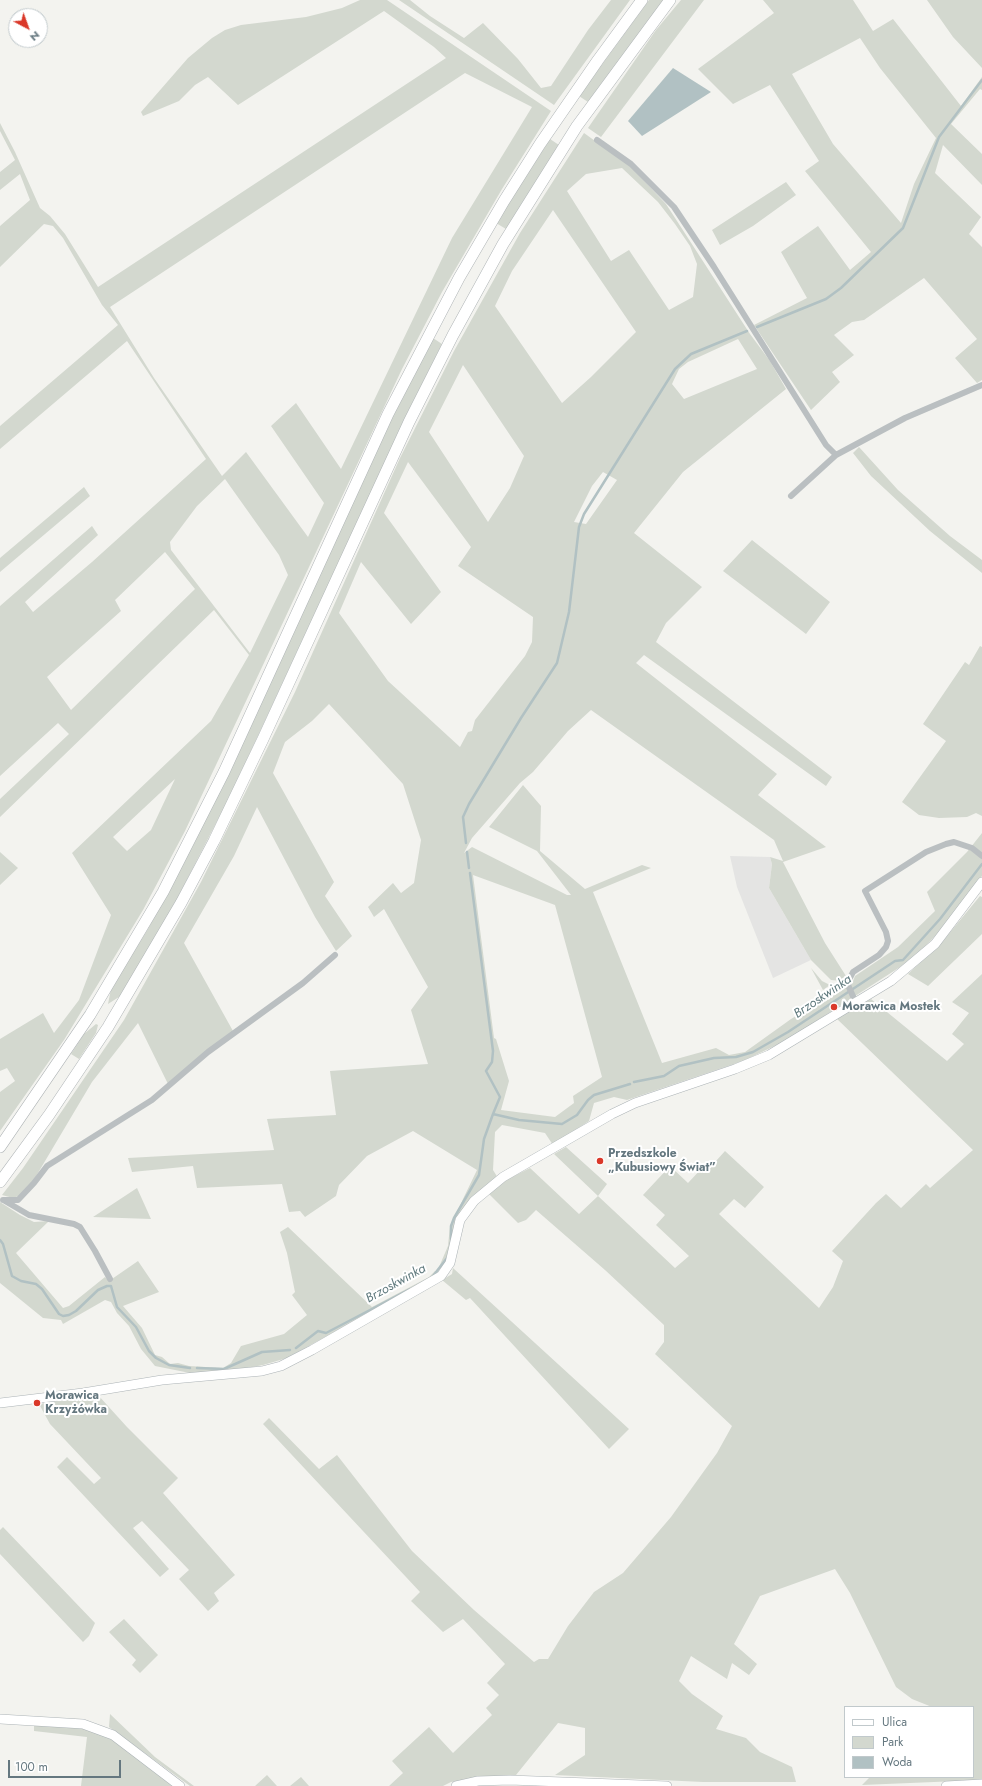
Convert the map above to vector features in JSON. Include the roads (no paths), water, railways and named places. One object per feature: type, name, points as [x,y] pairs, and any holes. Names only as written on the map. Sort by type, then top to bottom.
[{"type":"highway","points":[[0,1182],[49,1115],[108,1027],[142,970],[214,841],[406,429],[453,335],[503,244],[573,132],[653,21],[670,0]]},
{"type":"highway","points":[[0,1147],[31,1104],[90,1015],[163,892],[224,772],[388,414],[434,324],[484,234],[540,144],[639,4]]},
{"type":"street","points":[[597,140],[631,164],[674,207],[714,267],[826,445],[836,455]]},
{"type":"street","points":[[791,496],[836,455],[905,418],[982,385]]},
{"type":"street","points":[[856,1003],[849,987],[850,978],[853,972],[879,954],[886,947],[888,941],[886,932],[865,891],[868,887],[926,852],[946,844],[954,842],[972,848],[982,856]]},
{"type":"street","points":[[0,1403],[83,1393],[162,1380],[241,1374],[281,1366],[318,1347],[441,1276],[450,1263],[460,1220],[474,1200],[503,1177],[612,1114],[635,1103],[735,1069],[769,1055],[892,981],[935,944],[982,882]]},
{"type":"street","points":[[2,1199],[18,1200],[34,1183],[46,1166],[112,1127],[152,1100],[208,1052],[292,991],[335,954]]},
{"type":"street","points":[[2,1199],[29,1215],[74,1224],[80,1227],[96,1251],[110,1279]]},
{"type":"street","points":[[0,1718],[83,1724],[113,1735],[180,1786]]},
{"type":"street","points":[[456,1786],[478,1781],[510,1780],[667,1786]]},
{"type":"street","points":[[946,1786],[982,1784]]},
{"type":"water","points":[[673,68],[711,92],[642,136],[628,121]]},
{"type":"waterway","points":[[757,327],[826,299],[841,288],[903,228],[939,137],[982,80]]},
{"type":"waterway","points":[[466,843],[463,817],[469,804],[521,718],[557,663],[569,612],[579,527],[584,514],[675,369],[691,354],[747,331]]},
{"type":"waterway","points":[[467,852],[469,868]]},
{"type":"waterway","name":"Brzoskwinka","points":[[634,1082],[664,1076],[679,1066],[714,1058],[736,1057],[753,1052],[788,1032],[895,961],[903,960],[940,919],[982,864]]},
{"type":"waterway","points":[[470,873],[493,1051],[492,1062],[486,1071],[500,1097],[493,1114]]},
{"type":"waterway","name":"Brzoskwinka","points":[[451,1239],[451,1226],[454,1218],[479,1175],[484,1139],[493,1114],[519,1120],[562,1124],[577,1115],[588,1100],[594,1095],[630,1084]]},
{"type":"waterway","name":"Brzoskwinka","points":[[0,1240],[3,1244],[12,1276],[21,1281],[36,1284],[42,1289],[59,1314],[63,1316],[69,1315],[76,1311],[98,1290],[111,1286],[117,1307],[136,1327],[149,1351],[156,1358],[169,1365],[190,1368]]},
{"type":"waterway","name":"Brzoskwinka","points":[[433,1276],[447,1258]]},
{"type":"waterway","name":"Brzoskwinka","points":[[296,1348],[318,1331],[326,1333],[410,1289]]},
{"type":"waterway","name":"Brzoskwinka","points":[[197,1368],[224,1369],[262,1352],[290,1350]]},
{"type":"place","name":"Morawica Mostek","points":[[834,1007]]},
{"type":"place","name":"Przedszkole „Kubusiowy Świat”","points":[[600,1161]]},
{"type":"place","name":"Morawica Krzyżówka","points":[[37,1403]]}]
